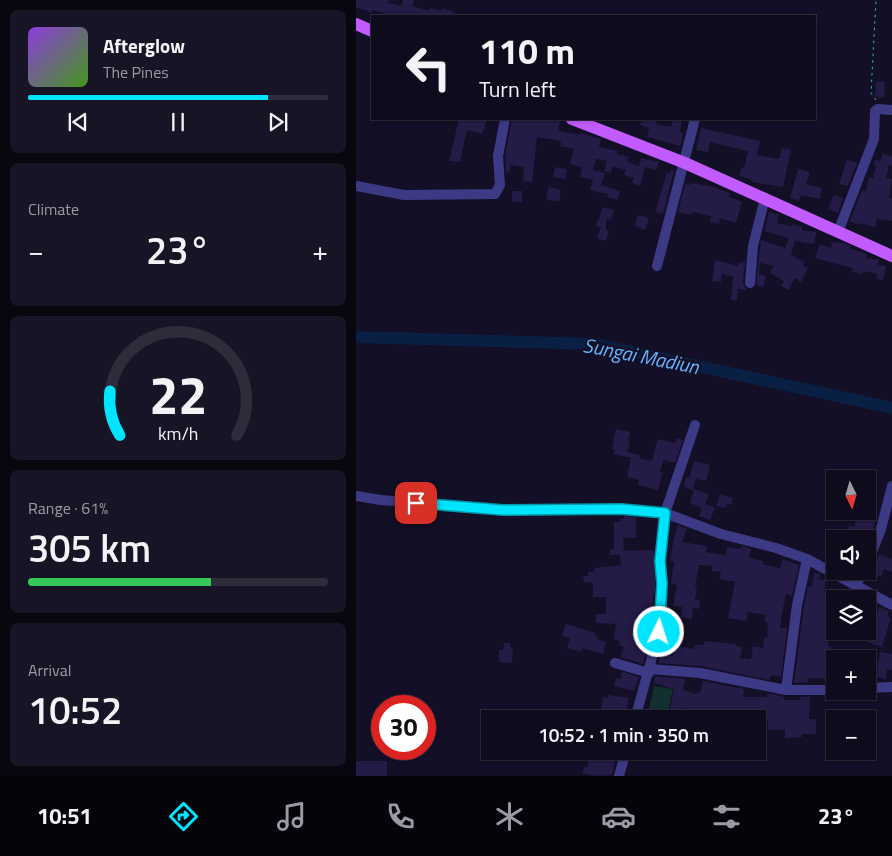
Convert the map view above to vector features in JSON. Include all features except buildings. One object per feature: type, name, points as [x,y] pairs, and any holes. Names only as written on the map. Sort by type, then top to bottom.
[{"type":"main road","points":[[356,24],[371,31]]},
{"type":"main road","points":[[586,121],[685,162],[892,256]]},
{"type":"street","points":[[838,232],[874,139],[874,112],[876,109],[892,110]]},
{"type":"street","points":[[356,186],[404,195],[495,194],[498,192],[500,185],[498,156],[505,120]]},
{"type":"street","points":[[657,266],[695,120]]},
{"type":"street","points":[[750,283],[754,241],[765,198]]},
{"type":"street","points":[[638,710],[659,632],[662,584],[660,561],[665,513],[695,425]]},
{"type":"street","points":[[876,544],[888,515],[892,486]]},
{"type":"street","points":[[356,496],[381,500],[503,510],[546,508],[621,509],[665,513],[721,534],[776,548],[807,559],[892,605]]},
{"type":"street","points":[[786,690],[797,605],[807,559]]},
{"type":"street","points":[[856,584],[858,580]]},
{"type":"street","points":[[615,663],[649,671],[700,673],[786,690],[826,690]]},
{"type":"street","points":[[876,688],[892,688]]},
{"type":"street","points":[[619,776],[623,760]]},
{"type":"path","points":[[876,0],[871,92],[876,100],[876,109]]},
{"type":"green space","points":[[654,686],[673,689],[669,710],[649,709]]},
{"type":"waterway","name":"Sungai Madiun","points":[[356,337],[595,344],[892,408]]},
{"type":"route","points":[[416,503],[503,510],[546,508],[621,509],[665,513],[660,561],[662,584],[659,632]]}]
